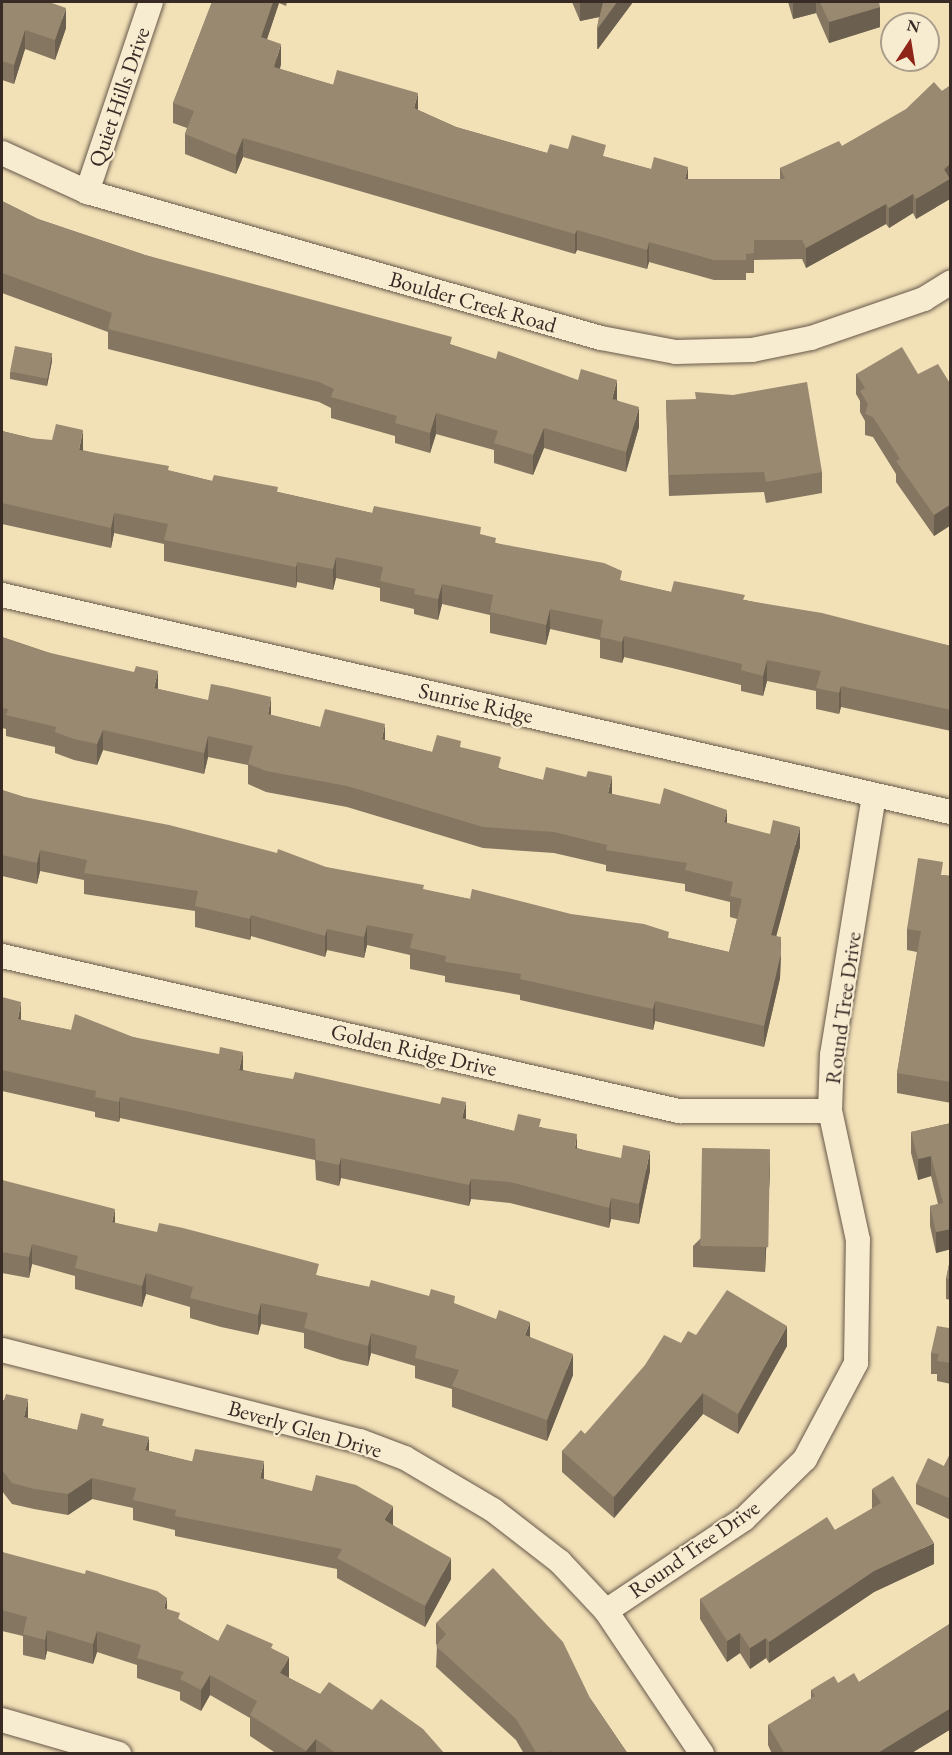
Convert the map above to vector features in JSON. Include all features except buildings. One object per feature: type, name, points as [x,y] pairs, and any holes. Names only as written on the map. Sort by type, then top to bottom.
[{"type":"street","name":"Quiet Hills Drive","points":[[87,192],[151,2]]},
{"type":"street","name":"Boulder Creek Road","points":[[2,153],[87,192],[601,338],[676,352],[752,350],[811,338],[924,299],[951,283]]},
{"type":"street","name":"Sunrise Ridge","points":[[2,595],[951,812]]},
{"type":"street","name":"Round Tree Drive","points":[[606,1611],[744,1519],[806,1460],[856,1363],[858,1240],[830,1112],[832,1055],[874,795]]},
{"type":"street","name":"Golden Ridge Drive","points":[[2,956],[680,1111],[830,1112]]},
{"type":"street","name":"Beverly Glen Drive","points":[[2,1350],[360,1441],[405,1458],[493,1510],[560,1562],[606,1611],[702,1754]]},
{"type":"street","points":[[2,1720],[118,1754]]}]
